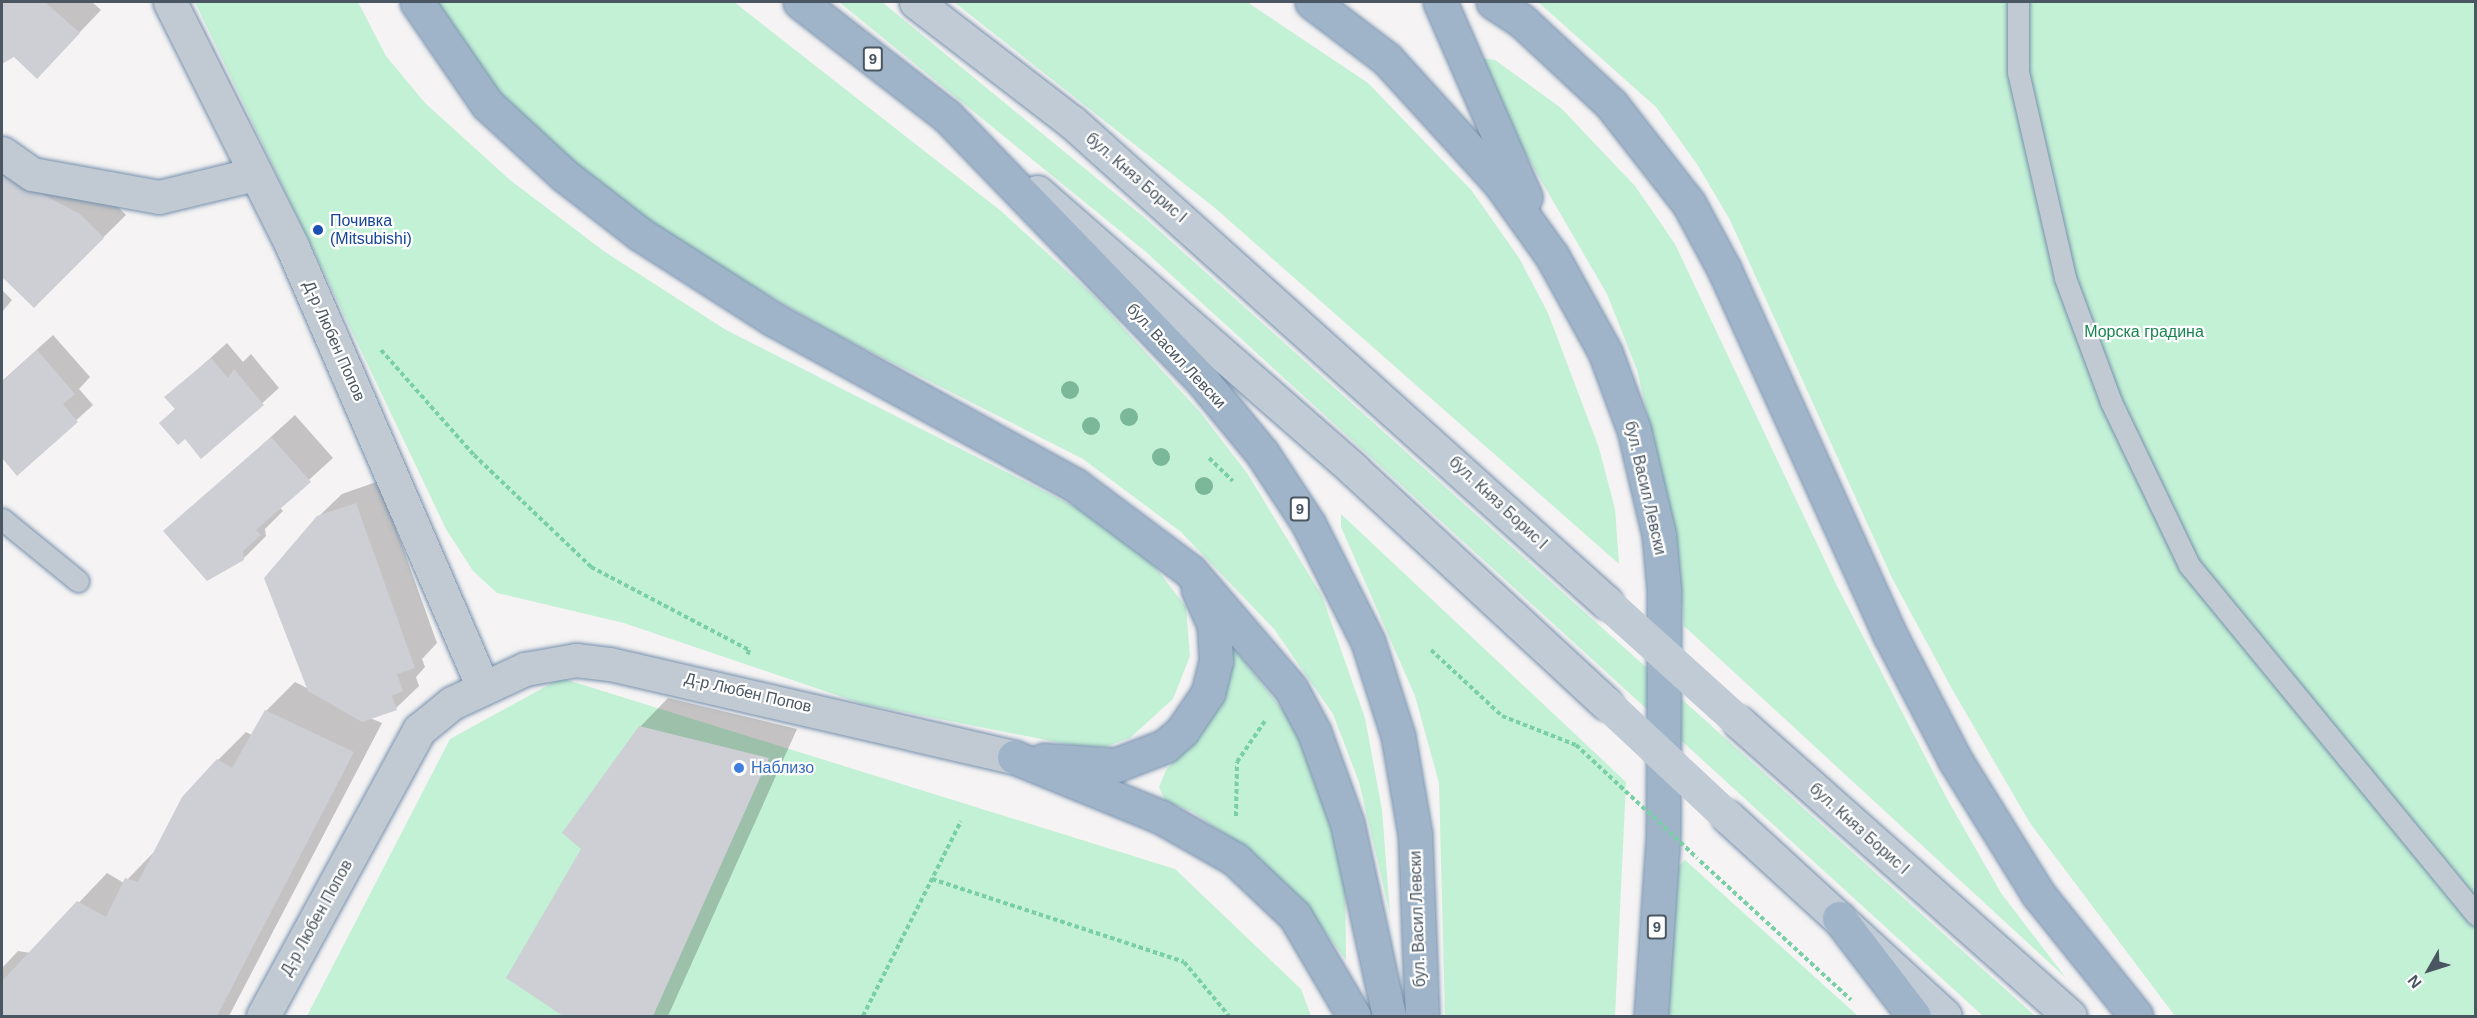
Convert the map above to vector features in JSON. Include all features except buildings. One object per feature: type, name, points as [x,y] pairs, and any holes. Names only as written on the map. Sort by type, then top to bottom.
[{"type":"highway","points":[[417,2],[488,104],[564,175],[658,247],[783,325],[1075,485],[1190,571],[1291,689],[1314,732],[1347,823],[1389,1017]]},
{"type":"highway","name":"9","points":[[800,2],[946,116]]},
{"type":"highway","name":"бул. Васил Левски","points":[[1312,2],[1387,59],[1443,115],[1552,256],[1605,352],[1634,430],[1659,534],[1664,590],[1663,838],[1651,1017]]},
{"type":"highway","points":[[1440,2],[1552,256]]},
{"type":"highway","points":[[1493,2],[1522,21],[1611,104],[1689,204],[1724,269],[1890,635],[1954,760],[2038,894],[2136,1017]]},
{"type":"highway","name":"бул. Васил Левски","points":[[946,116],[1202,381],[1268,461],[1329,560],[1384,688],[1406,775],[1419,883],[1422,1017]]},
{"type":"highway","points":[[1014,757],[1116,765],[1165,746],[1182,731],[1208,693],[1216,661],[1214,625],[1190,571]]},
{"type":"highway","points":[[1014,757],[1161,817],[1235,860],[1295,916],[1354,1017]]},
{"type":"highway","points":[[1839,918],[1914,1017]]},
{"type":"main road","name":"бул. Княз Борис I","points":[[916,2],[1072,123],[2070,1017]]},
{"type":"main road","points":[[946,116],[1354,470],[1945,1017]]},
{"type":"street","name":"Д-р Любен Попов","points":[[170,2],[292,246],[483,687]]},
{"type":"street","points":[[2,153],[32,174],[159,197],[255,174]]},
{"type":"street","name":"Д-р Любен Попов","points":[[263,1017],[419,729],[483,687],[525,669],[576,660],[737,690],[1014,757]]},
{"type":"lane","points":[[2018,2],[2018,72],[2065,278],[2111,402],[2189,565],[2475,915]]},
{"type":"lane","points":[[2,519],[78,581]]},
{"type":"path","points":[[379,347],[474,455],[591,567],[749,650],[737,690]]},
{"type":"path","points":[[1431,650],[1502,716],[1575,745],[1860,1009]]},
{"type":"path","points":[[1235,860],[1237,762],[1268,717]]},
{"type":"path","points":[[863,1017],[961,821]]},
{"type":"path","points":[[932,879],[1184,962],[1229,1017]]},
{"type":"green space","points":[[195,2],[358,2],[386,56],[425,103],[510,180],[605,252],[726,330],[1093,516],[1149,559],[1186,607],[1190,656],[1173,699],[1130,738],[1105,747],[1077,746],[863,704],[624,623],[497,593],[473,571],[446,529]]},
{"type":"green space","points":[[428,2],[734,2],[1001,211],[1093,295],[1200,412],[1247,473],[1322,596],[1365,718],[1382,810],[1390,914],[1359,782],[1333,714],[1274,629],[1181,532],[1083,459],[836,334],[668,237],[518,118]]},
{"type":"green space","points":[[839,2],[882,2],[1145,218],[2035,1016],[1983,1016],[1146,252]]},
{"type":"green space","points":[[954,2],[1247,2],[1368,83],[1472,191],[1519,258],[1548,313],[1599,448],[1615,509],[1619,564],[1215,208]]},
{"type":"green space","name":"Морска градина","points":[[1538,2],[2475,2],[2475,1016],[2175,1016],[2030,823],[1952,689],[1892,578],[1730,220],[1697,164],[1656,107]]},
{"type":"green space","points":[[1478,58],[1495,60],[1561,108],[1635,186],[1675,244],[1837,586],[1946,797],[2001,893],[2066,978],[1684,626],[1677,542],[1637,370],[1607,294],[1474,65]]},
{"type":"green space","points":[[1341,514],[1626,782],[1615,1016],[1445,1016],[1439,783],[1415,696],[1341,527]]},
{"type":"green space","points":[[1236,651],[1296,727],[1317,769],[1345,869],[1346,960],[1313,916],[1242,846],[1193,812],[1165,801],[1159,787],[1166,770],[1215,714],[1225,652]]},
{"type":"green space","points":[[561,678],[1175,869],[1301,989],[1311,1016],[307,1016],[450,739]]},
{"type":"green space","points":[[1685,860],[1858,1016],[1664,1016],[1673,872]]},
{"type":"place","name":"Почивка (Mitsubishi)","points":[[318,230]]},
{"type":"place","name":"Наблизо","points":[[739,768]]}]
